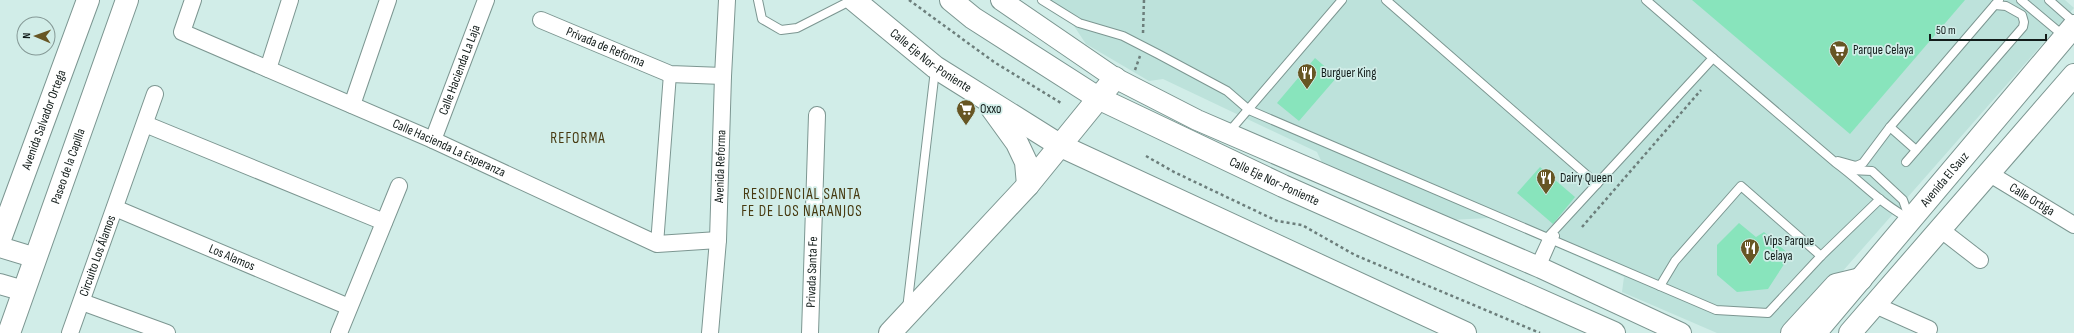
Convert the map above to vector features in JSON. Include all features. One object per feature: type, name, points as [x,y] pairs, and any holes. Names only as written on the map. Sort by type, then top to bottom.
[{"type":"main road","name":"Avenida Salvador Ortega","points":[[0,239],[88,0]]},
{"type":"main road","name":"Paseo de la Capilla","points":[[9,333],[127,0]]},
{"type":"main road","name":"Calle Eje Nor-Poniente","points":[[853,0],[935,67],[1061,146],[1465,333]]},
{"type":"main road","name":"Calle Eje Nor-Poniente","points":[[951,0],[973,18],[1098,98],[1283,186],[1614,333]]},
{"type":"main road","name":"Avenida El Sauz","points":[[1815,333],[1910,220],[2072,33]]},
{"type":"main road","points":[[1850,333],[1990,174],[2074,75]]},
{"type":"main road","points":[[890,333],[1028,185],[1115,78]]},
{"type":"main road","points":[[984,98],[1017,143],[1026,162],[1028,185]]},
{"type":"main road","points":[[1910,220],[1937,233]]},
{"type":"main road","points":[[1792,333],[1836,285],[1861,279]]},
{"type":"street","name":"Calle Hacienda La Esperanza","points":[[193,0],[182,32],[433,140],[657,244],[718,240]]},
{"type":"street","points":[[268,69],[290,0]]},
{"type":"street","points":[[352,105],[388,0]]},
{"type":"street","name":"Calle Hacienda La Laja","points":[[433,140],[486,0]]},
{"type":"street","name":"Avenida Reforma","points":[[710,333],[718,240],[722,76],[727,0]]},
{"type":"street","points":[[1001,0],[1115,78],[1196,120],[1538,266],[1681,333]]},
{"type":"street","name":"Privada de Reforma","points":[[542,20],[670,74]]},
{"type":"street","points":[[657,244],[670,74],[722,76]]},
{"type":"street","name":"Circuito Los Álamos","points":[[155,94],[82,302],[167,333]]},
{"type":"street","name":"Privada Santa Fe","points":[[810,333],[817,115]]},
{"type":"street","points":[[145,124],[384,222]]},
{"type":"street","name":"Calle Ortiga","points":[[1990,174],[2074,225]]},
{"type":"street","points":[[339,333],[399,186]]},
{"type":"street","name":"Los Alamos","points":[[115,208],[349,308]]},
{"type":"street","points":[[1937,233],[1980,260]]},
{"type":"street","points":[[0,247],[36,258]]},
{"type":"street","points":[[0,284],[24,291]]},
{"type":"street","points":[[70,333],[82,302]]},
{"type":"street","points":[[1875,305],[1929,329]]},
{"type":"lane","points":[[758,0],[762,19],[781,30],[798,28],[853,0]]},
{"type":"lane","points":[[1044,0],[1079,23],[1123,36],[1227,91],[1249,110],[1551,238],[1716,310],[1768,314],[1821,256],[1880,199]]},
{"type":"lane","points":[[1228,133],[1342,0]]},
{"type":"lane","points":[[1386,0],[1597,184]]},
{"type":"lane","points":[[1646,0],[1830,158],[1894,211],[1910,220]]},
{"type":"lane","points":[[2021,0],[2072,33]]},
{"type":"lane","points":[[2049,0],[2072,33]]},
{"type":"lane","points":[[1830,158],[1856,166],[1863,164],[1890,127],[1997,3],[2022,15],[2024,22],[2023,27],[1906,162]]},
{"type":"lane","points":[[1538,266],[1551,238],[1559,226],[1713,58]]},
{"type":"lane","points":[[906,316],[935,67]]},
{"type":"lane","points":[[1890,127],[1916,150]]},
{"type":"lane","points":[[1845,169],[1872,171],[1903,200],[1910,220]]},
{"type":"lane","points":[[1660,286],[1675,261],[1741,186],[1821,256]]},
{"type":"path","points":[[909,0],[994,62],[1061,103]]},
{"type":"path","points":[[1582,227],[1722,66]]},
{"type":"path","points":[[1146,156],[1174,172],[1270,218],[1277,221],[1302,225],[1354,255],[1540,333]]},
{"type":"shaded area","name":"Parque Celaya","points":[[1036,0],[2065,0],[2074,8],[1798,322],[1782,333],[1717,333],[1622,292],[1624,277],[1490,218],[1450,220],[1324,167],[1317,152],[1163,79],[1149,81],[1086,44],[1072,23]]},
{"type":"building","name":"Parque Celaya","points":[[1692,0],[1965,0],[1850,134]]},
{"type":"building","name":"Burguer King","points":[[1315,58],[1337,77],[1299,121],[1277,103]]},
{"type":"building","name":"Dairy Queen","points":[[1540,167],[1575,197],[1553,224],[1517,193]]},
{"type":"building","name":"Vips Parque Celaya","points":[[1739,223],[1756,237],[1764,232],[1790,255],[1768,289],[1737,292],[1717,275],[1717,245]]},
{"type":"place","name":"Parque Celaya","points":[[1839,67]]},
{"type":"place","name":"Burguer King","points":[[1307,90]]},
{"type":"place","name":"Oxxo","points":[[966,126]]},
{"type":"place","name":"Dairy Queen","points":[[1546,195]]},
{"type":"place","name":"Vips Parque Celaya","points":[[1750,265]]},
{"type":"district","name":"REFORMA","points":[[578,138]]},
{"type":"district","name":"RESIDENCIAL SANTA FE DE LOS NARANJOS","points":[[802,202]]}]
